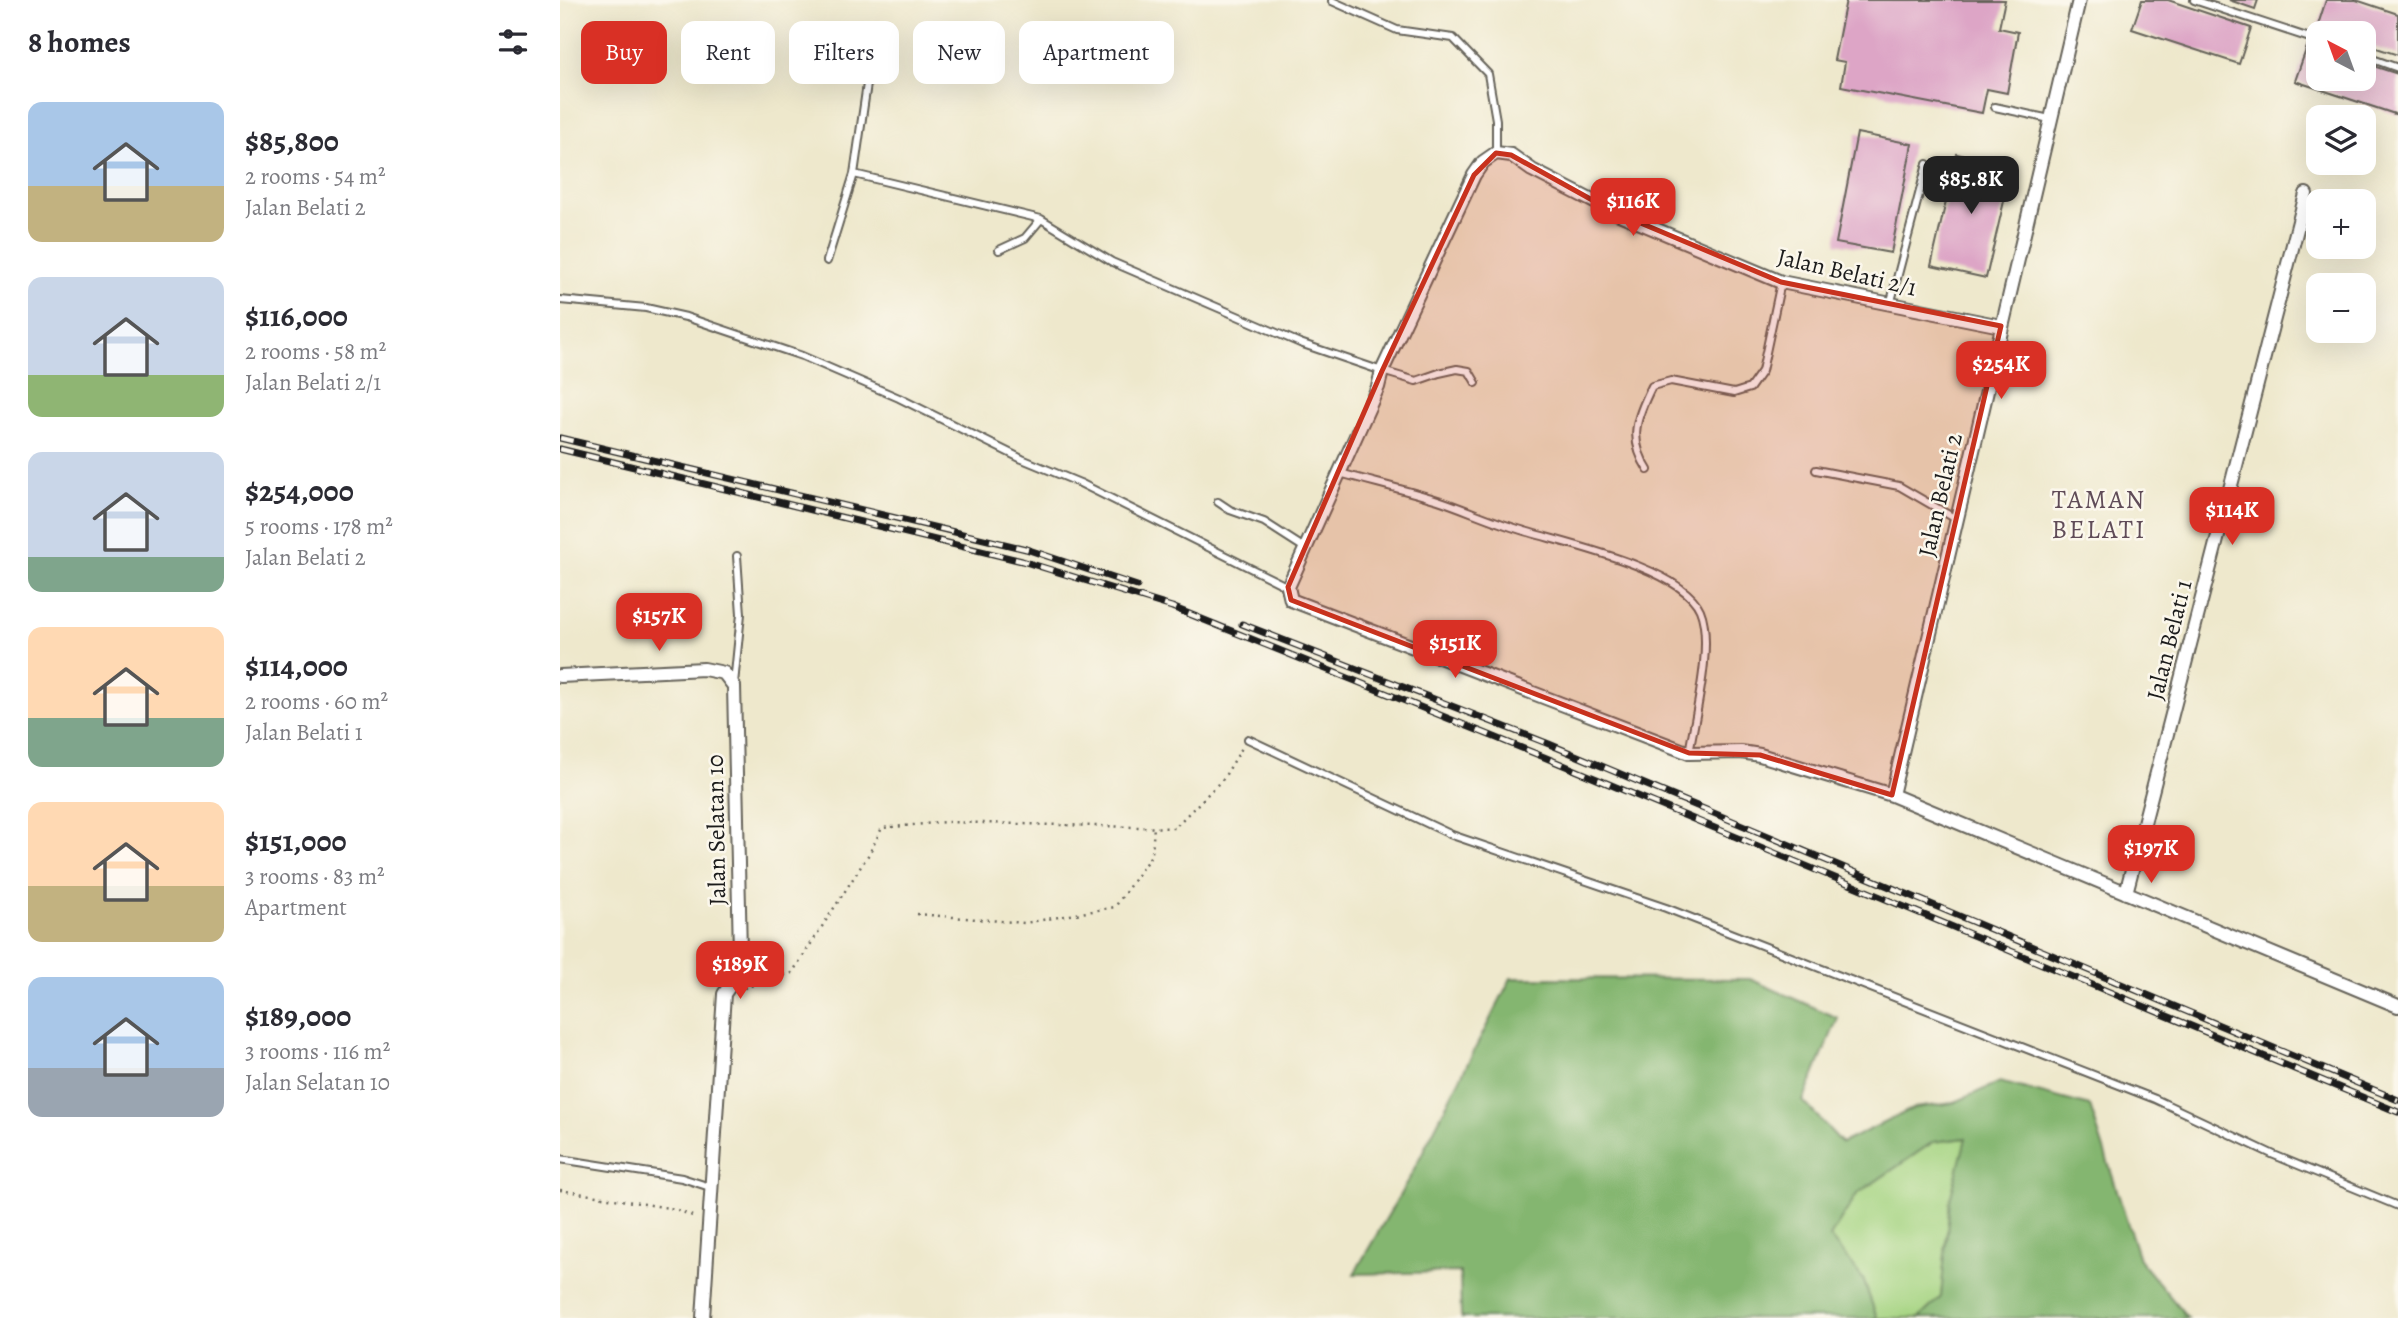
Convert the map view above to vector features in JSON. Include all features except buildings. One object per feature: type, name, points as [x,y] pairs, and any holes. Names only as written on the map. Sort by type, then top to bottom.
[{"type":"street","name":"Jalan Belati 2","points":[[1892,795],[2079,0]]},
{"type":"street","name":"Jalan Belati 2/1","points":[[1496,153],[1511,155],[1532,170],[1612,211],[1781,282],[2001,326]]},
{"type":"street","points":[[1496,153],[1483,162],[1474,175],[1382,371],[1378,387],[1289,587],[1291,600],[1689,752],[1741,752],[1760,755],[1892,795],[2398,1006]]},
{"type":"street","name":"Jalan Belati 1","points":[[2126,892],[2305,194]]},
{"type":"street","points":[[560,676],[704,669],[724,673],[734,686]]},
{"type":"street","name":"Jalan Selatan 10","points":[[703,1318],[724,994],[733,981],[740,951],[734,686]]},
{"type":"lane","points":[[2194,0],[2306,37]]},
{"type":"lane","points":[[1332,1],[1397,30],[1453,38],[1488,74],[1496,120],[1496,153]]},
{"type":"lane","points":[[2376,60],[2398,68]]},
{"type":"lane","points":[[827,261],[854,174],[867,84]]},
{"type":"lane","points":[[1995,107],[2050,119]]},
{"type":"lane","points":[[1890,304],[1927,164]]},
{"type":"lane","points":[[854,174],[1041,219],[1112,261],[1300,343],[1382,371],[1416,382],[1457,369],[1469,371],[1476,383]]},
{"type":"lane","points":[[999,250],[1025,238],[1041,219]]},
{"type":"lane","points":[[1648,470],[1637,453],[1636,433],[1643,404],[1652,386],[1671,381],[1734,393],[1751,388],[1762,371],[1781,282]]},
{"type":"lane","points":[[560,300],[646,308],[686,317],[802,356],[899,398],[1022,459],[1080,483],[1289,587]]},
{"type":"lane","points":[[1816,470],[1899,485],[1956,519]]},
{"type":"lane","points":[[1340,472],[1602,554],[1654,574],[1683,589],[1700,610],[1707,641],[1689,752]]},
{"type":"lane","points":[[1218,502],[1230,510],[1264,522],[1306,549]]},
{"type":"lane","points":[[734,686],[741,614],[737,556]]},
{"type":"lane","points":[[1248,739],[1452,835],[1666,908],[2129,1089],[2274,1155],[2398,1206]]},
{"type":"lane","points":[[560,1159],[682,1178],[710,1187]]},
{"type":"path","points":[[724,994],[792,974],[883,828],[945,822],[1174,828],[1223,779],[1248,739]]},
{"type":"path","points":[[917,914],[1026,923],[1115,906],[1152,854],[1154,826]]},
{"type":"path","points":[[560,1190],[675,1209],[708,1222]]},
{"type":"highlighted area","points":[[1496,153],[1511,155],[1612,211],[1781,282],[2001,326],[1892,795],[1760,755],[1689,753],[1291,600],[1288,587],[1382,371],[1474,175]]},
{"type":"green space","points":[[1511,978],[1750,979],[1838,1018],[1803,1101],[1842,1143],[1914,1108],[1953,1103],[2000,1082],[2090,1106],[2139,1259],[2188,1318],[1919,1318],[1941,1297],[1950,1200],[1966,1138],[1933,1142],[1857,1194],[1830,1237],[1863,1279],[1877,1318],[1461,1318],[1460,1272],[1354,1274],[1409,1179]]},
{"type":"green space","points":[[1967,1138],[1950,1200],[1941,1297],[1919,1318],[1877,1318],[1863,1279],[1829,1237],[1857,1194],[1933,1142]]},
{"type":"railway","points":[[560,438],[1026,549],[1137,586]]},
{"type":"railway","points":[[560,449],[1022,561],[1172,607],[1544,757],[2398,1112]]},
{"type":"railway","points":[[1242,624],[1549,744],[2398,1100]]},
{"type":"district","name":"TAMAN BELATI","points":[[2099,514]]}]
